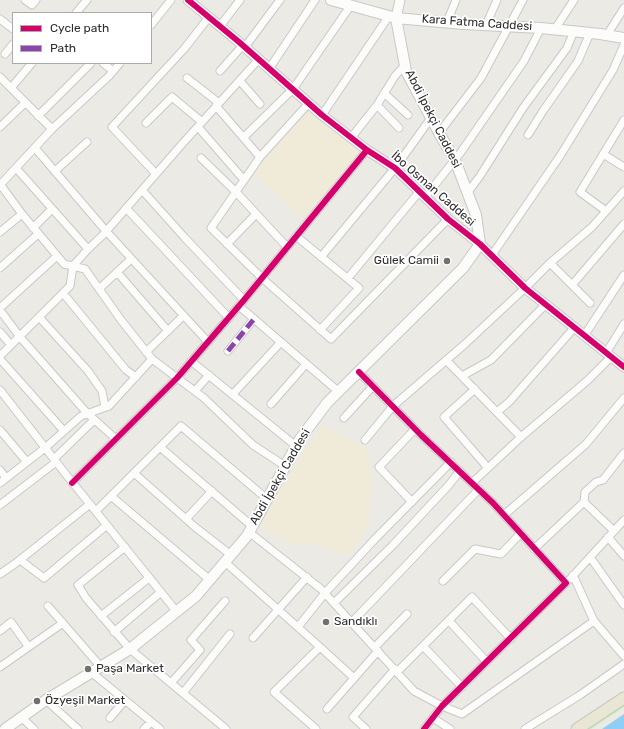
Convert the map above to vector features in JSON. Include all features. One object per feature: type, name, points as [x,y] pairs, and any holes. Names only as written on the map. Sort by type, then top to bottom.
[{"type":"main road","name":"Kara Fatma Caddesi","points":[[331,0],[354,4],[392,16],[447,22],[590,32],[624,38]]},
{"type":"main road","name":"Abdi İpekçi Caddesi","points":[[5,729],[46,700],[130,649],[196,596],[251,529],[300,439],[327,403],[463,268],[480,244],[476,215],[468,192],[455,160],[406,71],[392,16]]},
{"type":"main road","points":[[577,729],[624,698]]},
{"type":"street","points":[[25,0],[32,5],[36,0]]},
{"type":"street","points":[[77,12],[87,0]]},
{"type":"street","points":[[152,24],[171,0]]},
{"type":"street","name":"İbo Osman Caddesi","points":[[189,0],[351,138],[394,168],[448,219],[480,244],[525,288],[624,367]]},
{"type":"street","points":[[220,26],[240,0]]},
{"type":"street","points":[[220,71],[244,46],[280,0]]},
{"type":"street","points":[[269,68],[315,0]]},
{"type":"street","name":"Abdi İpekçi Caddesi","points":[[392,16],[400,0]]},
{"type":"street","points":[[447,22],[456,0]]},
{"type":"street","points":[[486,25],[497,0]]},
{"type":"street","points":[[439,133],[480,78],[523,0]]},
{"type":"street","points":[[555,29],[574,0]]},
{"type":"street","points":[[244,138],[293,89],[354,4]]},
{"type":"street","points":[[607,35],[624,8]]},
{"type":"street","points":[[322,114],[392,16]]},
{"type":"street","points":[[156,174],[112,127],[184,49],[209,18]]},
{"type":"street","points":[[0,19],[12,28]]},
{"type":"street","points":[[348,278],[455,160],[524,61],[541,28]]},
{"type":"street","points":[[468,192],[524,108],[567,48],[574,31]]},
{"type":"street","points":[[528,135],[578,61],[590,32]]},
{"type":"street","points":[[5,54],[12,45]]},
{"type":"street","points":[[492,255],[560,156],[613,70],[624,45]]},
{"type":"street","points":[[64,431],[0,358],[70,286],[73,266],[259,59]]},
{"type":"street","points":[[11,88],[31,64]]},
{"type":"street","points":[[38,116],[90,64]]},
{"type":"street","points":[[104,64],[113,71]]},
{"type":"street","points":[[119,64],[52,129],[0,184],[33,228],[64,264],[85,269],[121,320],[152,359],[204,398],[253,446],[285,466]]},
{"type":"street","points":[[351,138],[377,105],[395,76],[405,65]]},
{"type":"street","points":[[0,77],[24,103],[52,129]]},
{"type":"street","points":[[187,78],[218,105],[260,157]]},
{"type":"street","points":[[240,80],[260,104]]},
{"type":"street","points":[[384,93],[408,115]]},
{"type":"street","points":[[146,123],[172,98],[200,125],[244,180]]},
{"type":"street","points":[[0,127],[24,103]]},
{"type":"street","points":[[309,103],[260,157],[211,228],[262,278],[331,340],[448,219]]},
{"type":"street","points":[[377,105],[399,128]]},
{"type":"street","points":[[0,115],[6,121]]},
{"type":"street","points":[[321,257],[394,168],[431,118]]},
{"type":"street","points":[[606,211],[580,192],[624,120]]},
{"type":"street","points":[[55,171],[87,142]]},
{"type":"street","points":[[35,148],[106,231],[208,342]]},
{"type":"street","points":[[72,483],[177,378],[244,300],[367,150]]},
{"type":"street","points":[[603,154],[624,167]]},
{"type":"street","points":[[201,158],[236,192],[287,248]]},
{"type":"street","points":[[16,168],[88,249]]},
{"type":"street","points":[[142,190],[244,300]]},
{"type":"street","points":[[365,440],[393,406],[446,360],[525,288],[550,263],[592,227],[624,191]]},
{"type":"street","points":[[126,208],[229,318]]},
{"type":"street","points":[[33,228],[52,209]]},
{"type":"street","points":[[0,232],[22,214]]},
{"type":"street","points":[[227,244],[256,214]]},
{"type":"street","points":[[572,285],[624,224]]},
{"type":"street","points":[[0,268],[38,234]]},
{"type":"street","points":[[296,236],[359,288],[320,330]]},
{"type":"street","points":[[57,256],[0,309],[20,336],[94,420],[116,439]]},
{"type":"street","points":[[99,289],[131,259]]},
{"type":"street","points":[[550,263],[590,303]]},
{"type":"street","points":[[117,272],[168,331]]},
{"type":"street","points":[[584,336],[624,275]]},
{"type":"street","points":[[63,294],[126,370],[136,377]]},
{"type":"street","points":[[462,376],[491,360],[545,305]]},
{"type":"street","points":[[239,306],[339,392]]},
{"type":"street","points":[[146,352],[183,316]]},
{"type":"street","points":[[39,317],[88,371],[102,391],[105,407]]},
{"type":"street","points":[[228,351],[254,319]]},
{"type":"street","points":[[472,483],[521,437],[588,380],[608,355],[624,324]]},
{"type":"street","points":[[497,412],[509,402],[574,328]]},
{"type":"street","points":[[0,332],[12,345]]},
{"type":"street","points":[[233,394],[281,342]]},
{"type":"street","points":[[0,483],[45,448],[81,416],[109,406],[152,359]]},
{"type":"street","points":[[446,360],[521,437]]},
{"type":"street","points":[[192,361],[296,446]]},
{"type":"street","points":[[271,404],[306,364]]},
{"type":"street","points":[[359,372],[415,429],[504,514],[566,583]]},
{"type":"street","points":[[195,391],[208,375]]},
{"type":"street","points":[[344,418],[373,386]]},
{"type":"street","points":[[475,389],[444,417],[488,468]]},
{"type":"street","points":[[0,390],[72,483],[177,612]]},
{"type":"street","points":[[504,514],[586,444],[624,398]]},
{"type":"street","points":[[0,504],[55,461],[94,420]]},
{"type":"street","points":[[96,511],[182,426],[267,498]]},
{"type":"street","points":[[412,502],[379,467],[415,429]]},
{"type":"street","points":[[0,430],[27,462]]},
{"type":"street","points":[[160,447],[212,491],[251,529],[325,593],[414,691],[442,706],[462,714],[594,621]]},
{"type":"street","points":[[534,549],[584,502],[585,492],[596,482],[603,480],[624,453]]},
{"type":"street","points":[[298,627],[325,593],[374,540],[451,462]]},
{"type":"street","points":[[0,470],[6,478]]},
{"type":"street","points":[[334,603],[393,545],[460,471]]},
{"type":"street","points":[[134,473],[228,558],[278,610],[354,678]]},
{"type":"street","points":[[352,622],[479,489]]},
{"type":"street","points":[[186,519],[212,491]]},
{"type":"street","points":[[111,496],[210,580]]},
{"type":"street","points":[[584,502],[614,531]]},
{"type":"street","points":[[1,572],[20,560],[90,504]]},
{"type":"street","points":[[424,729],[442,706],[566,583],[624,520]]},
{"type":"street","points":[[20,560],[44,578],[107,525]]},
{"type":"street","points":[[443,581],[474,549],[501,554],[521,533]]},
{"type":"street","points":[[608,537],[624,556]]},
{"type":"street","points":[[125,547],[78,585],[86,598],[130,649],[226,729]]},
{"type":"street","points":[[590,557],[624,605]]},
{"type":"street","points":[[573,575],[594,621],[624,656]]},
{"type":"street","points":[[253,638],[307,577]]},
{"type":"street","points":[[101,616],[149,578]]},
{"type":"street","points":[[114,632],[161,592]]},
{"type":"street","points":[[366,729],[354,717],[396,671],[472,597],[511,638]]},
{"type":"street","points":[[171,683],[200,650],[191,640],[225,601]]},
{"type":"street","points":[[48,606],[100,667]]},
{"type":"street","points":[[328,709],[376,649],[407,614]]},
{"type":"street","points":[[448,621],[487,662]]},
{"type":"street","points":[[0,631],[11,622],[28,646]]},
{"type":"street","points":[[0,667],[63,623]]},
{"type":"street","points":[[183,693],[230,634]]},
{"type":"street","points":[[423,646],[462,687]]},
{"type":"street","points":[[316,729],[274,692],[320,647]]},
{"type":"street","points":[[525,729],[580,696],[624,664]]},
{"type":"street","points":[[91,672],[158,729]]},
{"type":"street","points":[[46,700],[78,729]]},
{"type":"street","points":[[110,718],[125,700]]},
{"type":"street","points":[[22,717],[34,729]]},
{"type":"street","points":[[433,718],[450,729]]},
{"type":"street","points":[[144,729],[151,722]]},
{"type":"shaded area","points":[[308,110],[359,153],[303,220],[254,173]]},
{"type":"shaded area","points":[[322,425],[367,449],[372,478],[369,521],[358,544],[347,556],[311,543],[295,545],[272,534],[262,526],[273,501]]},
{"type":"green space","points":[[624,704],[624,707],[591,729],[586,729]]},
{"type":"water","points":[[624,714],[624,729],[602,729]]},
{"type":"marked path","points":[[228,351],[254,319]]},
{"type":"cycle path","points":[[188,0],[239,42],[322,115],[367,150],[395,168],[448,219],[480,244],[525,288],[624,367]]},
{"type":"cycle path","points":[[72,483],[177,378],[244,300],[367,150]]},
{"type":"cycle path","points":[[359,372],[421,435],[493,503],[566,583],[442,706],[424,729]]},
{"type":"place","name":"Gülek Camii","points":[[447,261]]},
{"type":"place","name":"Sandıklı","points":[[326,622]]},
{"type":"place","name":"Paşa Market","points":[[88,669]]},
{"type":"place","name":"Özyeşil Market","points":[[37,701]]}]
